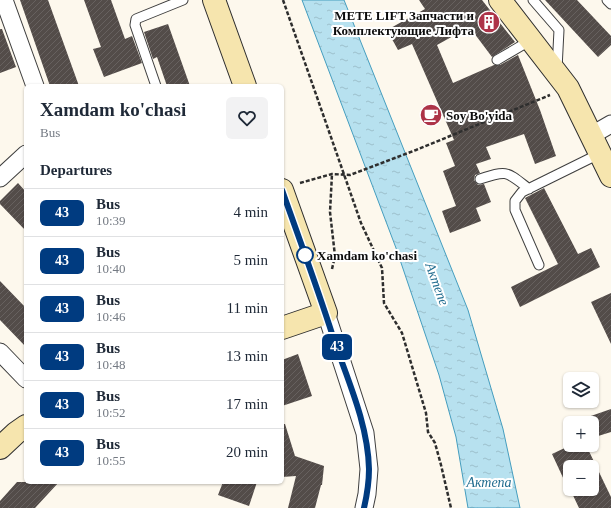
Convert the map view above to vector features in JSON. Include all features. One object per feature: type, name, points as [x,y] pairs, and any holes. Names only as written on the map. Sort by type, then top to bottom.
[{"type":"street","points":[[4,0],[34,84]]},
{"type":"street","points":[[214,0],[244,84]]},
{"type":"street","points":[[500,0],[562,80],[611,176]]},
{"type":"street","points":[[596,144],[611,124]]},
{"type":"street","points":[[0,178],[24,156]]},
{"type":"street","points":[[289,187],[326,313],[360,416],[366,439],[369,469],[368,487],[364,508]]},
{"type":"street","points":[[284,327],[326,313]]},
{"type":"street","points":[[0,352],[24,378]]},
{"type":"street","points":[[0,448],[24,427]]},
{"type":"lane","points":[[155,84],[135,25],[136,19],[183,0]]},
{"type":"lane","points":[[533,0],[559,30],[562,80]]},
{"type":"lane","points":[[607,0],[611,4]]},
{"type":"lane","points":[[497,60],[531,40]]},
{"type":"lane","points":[[539,265],[515,210],[514,201],[522,192],[529,189],[596,144]]},
{"type":"lane","points":[[480,179],[500,172],[511,175],[529,189]]},
{"type":"path","points":[[283,0],[361,223],[382,268],[384,303],[402,333],[426,413],[428,432],[435,443],[442,465],[451,508]]},
{"type":"path","points":[[289,187],[332,174],[350,175],[416,150],[562,80]]},
{"type":"path","points":[[330,274],[335,256],[330,212],[332,174]]},
{"type":"water","name":"Актепа","points":[[302,0],[344,0],[468,310],[503,429],[520,508],[468,508],[456,437],[439,375],[396,248]]},
{"type":"building","points":[[20,0],[48,0],[78,84],[49,84]]},
{"type":"building","points":[[84,0],[111,0],[125,39],[132,36],[142,63],[104,77],[93,49],[101,47]]},
{"type":"building","points":[[419,0],[482,0],[515,42],[492,57],[474,33],[469,37],[464,30],[437,45],[453,83],[494,65],[500,65],[518,55],[540,110],[556,156],[535,164],[524,134],[486,147],[491,159],[476,164],[480,173],[475,175],[474,180],[478,185],[484,184],[491,202],[476,208],[481,221],[450,233],[442,211],[456,206],[443,171],[455,166],[446,143],[454,140],[412,44],[398,50],[387,30],[425,9]]},
{"type":"building","points":[[545,0],[577,0],[611,36],[611,45],[598,57]]},
{"type":"building","points":[[168,24],[189,84],[166,84],[157,57],[153,59],[144,32]]},
{"type":"building","points":[[0,29],[2,29],[16,67],[0,73]]},
{"type":"building","points":[[18,183],[24,190],[24,229],[0,204],[0,201]]},
{"type":"building","points":[[544,188],[578,254],[591,248],[600,267],[520,307],[511,287],[558,264],[525,198]]},
{"type":"building","points":[[0,281],[24,306],[24,345],[0,320]]},
{"type":"building","points":[[611,293],[611,344],[591,302]]},
{"type":"building","points":[[298,354],[312,396],[284,405],[284,359]]},
{"type":"building","points":[[611,409],[611,432],[599,436],[599,416],[591,416]]},
{"type":"building","points":[[284,424],[295,456],[324,466],[322,485],[315,508],[288,508],[296,476],[284,477]]},
{"type":"building","points":[[563,449],[563,452],[589,452],[593,460],[563,460],[563,478],[552,454]]},
{"type":"building","points":[[599,472],[611,497],[611,508],[579,508],[573,496],[599,496]]},
{"type":"building","points":[[17,482],[24,482],[24,484],[57,484],[35,508],[0,508],[0,501]]},
{"type":"building","points":[[222,484],[256,484],[249,506],[218,495]]},
{"type":"bus line","name":"43","points":[[284,196],[326,313],[362,422],[367,445],[369,469],[364,508]]},
{"type":"place","name":"METE LIFT Запчасти и Комплектующие Лифта","points":[[489,22]]},
{"type":"place","name":"Soy Bo'yida","points":[[431,115]]},
{"type":"place","name":"Xamdam ko'chasi","points":[[305,255]]},
{"type":"water label","name":"Актепе","points":[[437,284]]}]
